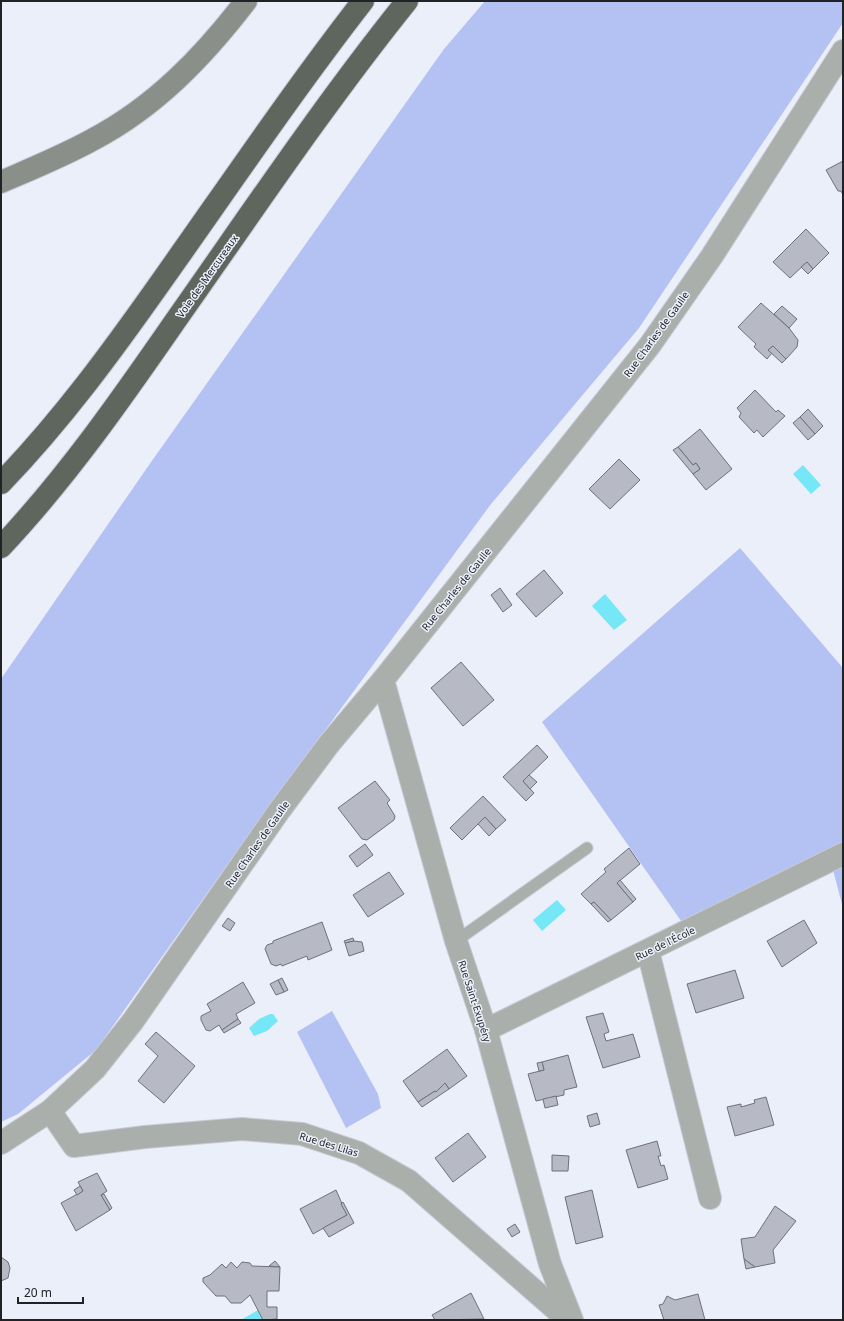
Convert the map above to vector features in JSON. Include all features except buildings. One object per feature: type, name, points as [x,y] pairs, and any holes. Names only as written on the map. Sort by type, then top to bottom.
[{"type":"highway","points":[[1,483],[59,418],[111,352],[300,85],[362,1]]},
{"type":"highway","name":"Voie des Mercureaux","points":[[1,547],[61,477],[112,411],[328,103],[407,1]]},
{"type":"main road","points":[[1,182],[93,140],[137,112],[187,70],[219,35],[246,1]]},
{"type":"street","name":"Rue Charles de Gaulle","points":[[1,1143],[50,1112],[95,1069],[133,1021],[279,811],[329,744],[383,680],[650,345],[712,256],[843,51]]},
{"type":"street","name":"Rue Saint-Exupéry","points":[[383,680],[456,941],[486,1030],[550,1264],[572,1320]]},
{"type":"street","name":"Rue de l'École","points":[[486,1030],[843,854]]},
{"type":"street","points":[[648,951],[710,1198]]},
{"type":"street","name":"Rue des Lilas","points":[[50,1112],[74,1146],[145,1137],[242,1129],[302,1134],[359,1153],[409,1181],[568,1320]]},
{"type":"lane","points":[[456,941],[587,848]]},
{"type":"shaded area","points":[[485,1],[843,1],[843,23],[639,328],[491,504],[249,834],[96,1050],[18,1114],[1,1122],[1,679],[149,465],[444,49]]},
{"type":"shaded area","points":[[803,465],[821,485],[811,494],[793,474]]},
{"type":"shaded area","points":[[740,548],[843,668],[843,845],[686,928],[542,722]]},
{"type":"shaded area","points":[[605,594],[627,620],[614,630],[592,606]]},
{"type":"shaded area","points":[[843,865],[843,908],[833,870]]},
{"type":"shaded area","points":[[557,900],[566,910],[542,931],[533,920]]},
{"type":"shaded area","points":[[332,1011],[378,1094],[381,1108],[346,1128],[297,1032]]},
{"type":"shaded area","points":[[273,1014],[278,1021],[267,1031],[254,1036],[249,1028],[259,1019]]},
{"type":"shaded area","points":[[258,1310],[263,1320],[241,1320]]}]
